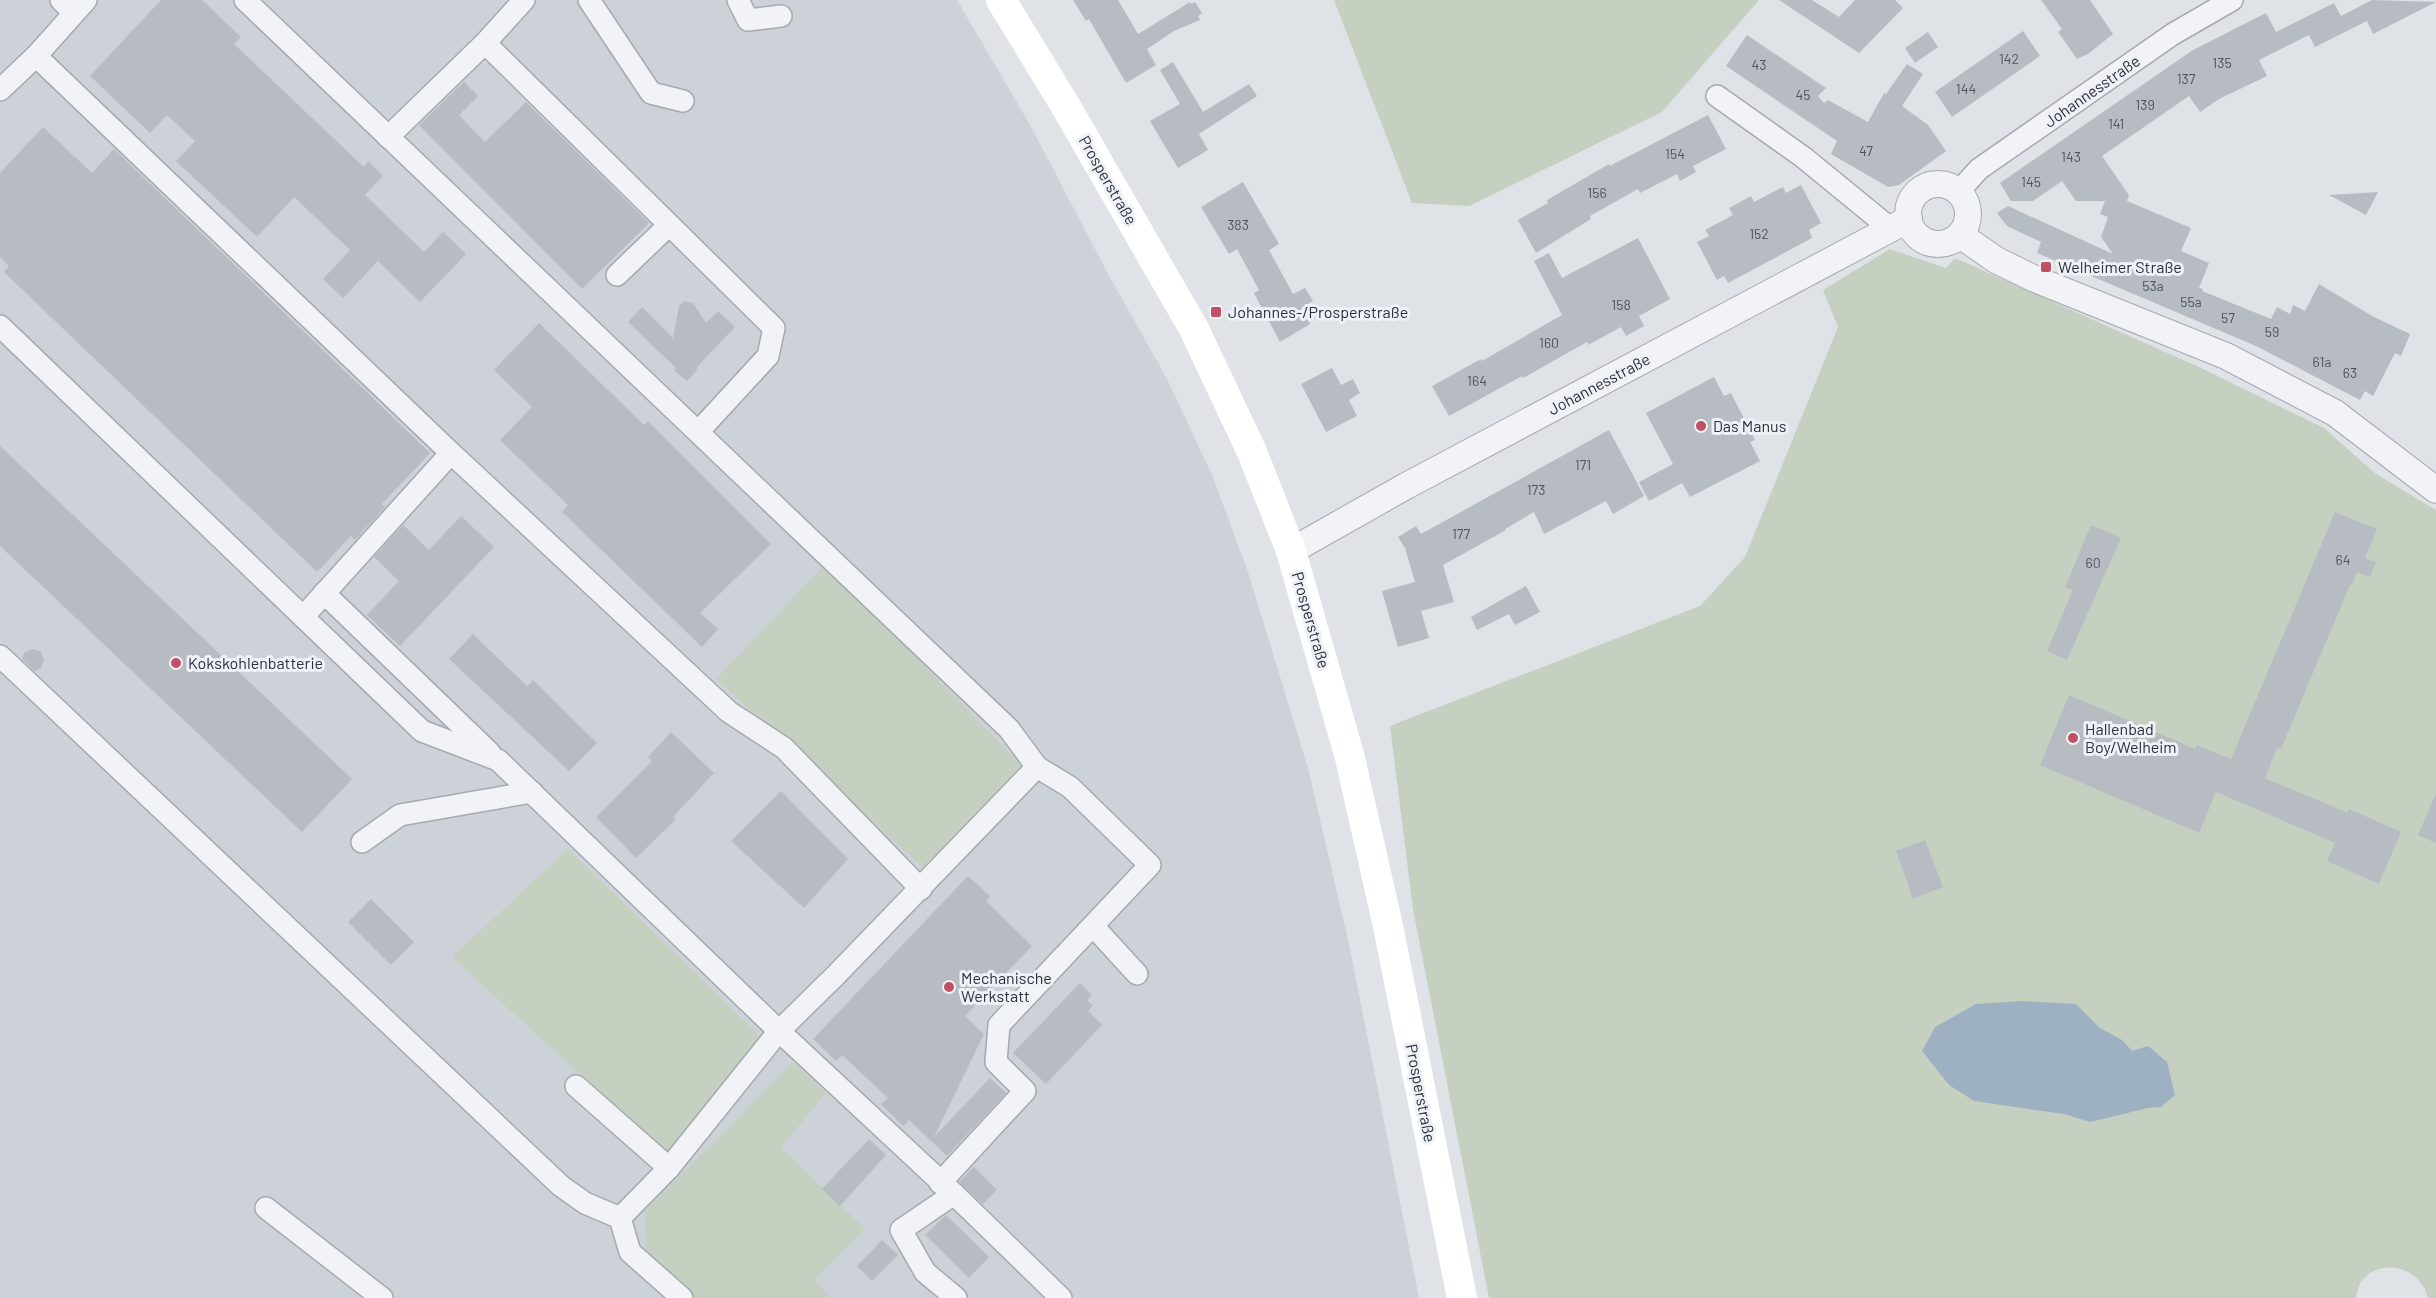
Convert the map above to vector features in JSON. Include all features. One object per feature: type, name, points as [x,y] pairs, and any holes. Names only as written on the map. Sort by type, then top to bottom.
[{"type":"main road","name":"Prosperstraße","points":[[1001,0],[1065,105],[1194,329],[1252,452],[1291,551],[1350,758],[1388,926],[1462,1298]]},
{"type":"street","points":[[245,0],[1009,729],[1037,768],[1070,787],[1150,865],[1094,927],[999,1025],[996,1062],[1025,1091],[947,1189],[901,1230],[925,1272],[956,1298]]},
{"type":"street","points":[[388,137],[485,43],[524,0]]},
{"type":"street","points":[[589,0],[651,93],[683,101]]},
{"type":"street","points":[[738,0],[748,20],[781,16]]},
{"type":"street","name":"Johannesstraße","points":[[1959,191],[1989,162],[2173,34],[2232,0]]},
{"type":"street","points":[[0,90],[36,57],[74,4]]},
{"type":"street","points":[[485,43],[774,328],[768,356],[698,432]]},
{"type":"street","points":[[36,57],[451,453],[729,712],[784,748],[921,889]]},
{"type":"street","points":[[1717,96],[1900,224],[1913,229],[1920,238],[1930,243],[1941,244],[1960,235],[1966,224],[1968,213],[1966,201],[1959,191],[1942,184],[1924,188],[1911,201],[1900,224]]},
{"type":"street","name":"Johannesstraße","points":[[1291,551],[1406,486],[1900,224]]},
{"type":"street","points":[[617,275],[669,225]]},
{"type":"street","points":[[1960,235],[1996,260],[2035,279],[2226,356],[2335,413],[2436,490]]},
{"type":"street","points":[[0,326],[422,731],[498,760]]},
{"type":"street","points":[[303,617],[451,453]]},
{"type":"street","points":[[324,593],[778,1031],[1061,1298]]},
{"type":"street","points":[[0,656],[561,1186],[585,1203],[620,1218]]},
{"type":"street","points":[[620,1218],[669,1168],[778,1031],[921,889],[1037,768]]},
{"type":"street","points":[[362,842],[400,815],[532,792]]},
{"type":"street","points":[[1094,927],[1137,974]]},
{"type":"street","points":[[576,1086],[669,1168]]},
{"type":"street","points":[[266,1208],[382,1298]]},
{"type":"street","points":[[620,1218],[630,1252],[682,1298]]},
{"type":"shaded area","points":[[0,0],[957,0],[1029,123],[1107,272],[1167,379],[1212,475],[1247,569],[1308,768],[1349,944],[1419,1298],[0,1298]]},
{"type":"green space","points":[[1334,0],[1759,0],[1662,112],[1469,206],[1412,203]]},
{"type":"green space","points":[[1890,249],[1946,268],[1955,258],[2201,368],[2324,428],[2376,474],[2436,510],[2436,1298],[2428,1298],[2422,1285],[2413,1275],[2402,1269],[2389,1268],[2367,1275],[2360,1285],[2356,1298],[1489,1298],[1413,909],[1390,726],[1700,606],[1745,557],[1838,327],[1823,290]]},
{"type":"green space","points":[[825,564],[1025,769],[930,874],[716,679]]},
{"type":"green space","points":[[568,849],[769,1045],[667,1154],[452,957]]},
{"type":"green space","points":[[793,1062],[826,1093],[781,1147],[865,1229],[814,1280],[831,1298],[694,1298],[646,1255],[645,1211]]},
{"type":"water","points":[[2022,1001],[2076,1004],[2100,1028],[2122,1040],[2132,1051],[2148,1046],[2167,1062],[2175,1095],[2161,1107],[2090,1122],[2064,1114],[1974,1101],[1949,1085],[1922,1051],[1935,1027],[1976,1004]]},
{"type":"building","points":[[161,0],[202,0],[241,37],[234,44],[364,167],[368,161],[383,176],[365,195],[424,252],[443,232],[466,254],[420,302],[378,261],[343,298],[323,279],[350,250],[294,197],[257,237],[176,161],[195,141],[167,115],[150,133],[90,76]]},
{"type":"building","points":[[1073,0],[1118,0],[1138,34],[1190,2],[1191,4],[1195,2],[1202,13],[1198,16],[1200,20],[1174,31],[1147,49],[1156,65],[1126,83],[1089,19],[1086,21]]},
{"type":"building","points":[[1779,0],[1812,0],[1839,17],[1855,0],[1895,0],[1903,8],[1859,53]]},
{"type":"building","points":[[2041,0],[2090,0],[2113,34],[2088,54],[2077,59],[2058,32],[2062,29]]},
{"type":"building","points":[[2372,0],[2436,2],[2373,34],[2367,21],[2315,47],[2309,35],[2259,60],[2267,76],[2219,99],[2200,112],[2189,96],[2102,156],[2129,195],[2127,201],[2191,228],[2181,251],[2209,263],[2199,288],[2203,289],[2202,291],[2271,319],[2277,307],[2290,314],[2293,305],[2305,311],[2319,284],[2374,317],[2410,334],[2401,356],[2395,353],[2373,396],[2365,391],[2360,400],[2256,346],[2037,253],[2041,242],[2007,226],[1997,213],[2008,206],[2113,254],[2101,237],[2108,217],[2100,214],[2105,201],[2076,201],[2062,181],[2033,201],[2011,201],[2000,183],[2193,50],[2266,13],[2276,32],[2334,3],[2341,16]]},
{"type":"building","points":[[2023,31],[2040,56],[1952,117],[1935,92]]},
{"type":"building","points":[[1928,32],[1938,47],[1915,63],[1905,48]]},
{"type":"building","points":[[1747,35],[1826,88],[1818,96],[1824,103],[1828,100],[1868,122],[1884,93],[1886,94],[1907,64],[1923,74],[1902,106],[1928,125],[1946,151],[1899,185],[1888,187],[1831,154],[1837,141],[1726,66]]},
{"type":"building","points":[[1173,62],[1203,112],[1249,84],[1257,96],[1199,134],[1208,150],[1178,168],[1150,121],[1180,104],[1160,70]]},
{"type":"building","points":[[464,82],[478,96],[459,115],[485,142],[526,102],[649,223],[582,289],[419,125]]},
{"type":"building","points":[[1708,115],[1726,149],[1693,166],[1696,172],[1680,181],[1677,174],[1640,193],[1638,189],[1590,216],[1591,219],[1536,253],[1518,220],[1548,203],[1547,200],[1609,164],[1610,166]]},
{"type":"building","points":[[43,127],[92,173],[114,149],[430,453],[382,504],[385,507],[355,540],[351,536],[317,572],[4,272],[9,266],[0,257],[0,173]]},
{"type":"building","points":[[1243,182],[1279,244],[1269,250],[1293,294],[1305,288],[1313,301],[1301,308],[1310,324],[1280,342],[1254,293],[1259,290],[1237,249],[1229,254],[1201,207]]},
{"type":"building","points":[[1801,185],[1821,223],[1809,230],[1812,238],[1728,283],[1724,276],[1717,280],[1697,242],[1709,236],[1705,230],[1733,215],[1729,208],[1751,196],[1754,202],[1783,187],[1786,193]]},
{"type":"building","points":[[2378,192],[2366,215],[2329,195]]},
{"type":"building","points":[[1638,238],[1670,299],[1639,316],[1644,326],[1626,336],[1621,327],[1588,345],[1587,342],[1449,416],[1432,386],[1481,359],[1482,361],[1562,315],[1534,261],[1549,253],[1562,278]]},
{"type":"building","points":[[684,301],[693,303],[706,323],[718,311],[735,327],[696,368],[698,369],[687,381],[628,322],[642,307],[673,338],[679,306]]},
{"type":"building","points":[[539,323],[644,425],[648,421],[771,544],[700,613],[718,629],[702,647],[562,512],[568,505],[500,440],[532,407],[494,370]]},
{"type":"building","points":[[1332,368],[1341,385],[1353,379],[1360,393],[1349,400],[1357,416],[1326,432],[1301,384]]},
{"type":"building","name":"Das Manus","points":[[1714,377],[1724,396],[1731,393],[1755,440],[1750,442],[1760,461],[1690,497],[1682,483],[1649,501],[1639,482],[1673,464],[1646,413]]},
{"type":"building","points":[[1609,430],[1644,496],[1613,514],[1606,501],[1544,534],[1534,512],[1443,565],[1454,602],[1421,611],[1429,638],[1398,647],[1382,591],[1415,582],[1405,548],[1398,537],[1416,526],[1421,534]]},
{"type":"building","name":"Kokskohlenbatterie","points":[[0,446],[352,779],[302,832],[0,546]]},
{"type":"building","points":[[2335,512],[2377,529],[2365,558],[2376,562],[2370,577],[2357,572],[2350,585],[2281,749],[2277,748],[2265,778],[2348,813],[2349,809],[2401,832],[2379,884],[2327,861],[2335,843],[2216,792],[2199,833],[2040,765],[2069,695],[2195,749],[2196,745],[2231,759]]},
{"type":"building","points":[[461,516],[494,547],[400,646],[367,615],[399,581],[374,557],[403,525],[429,550]]},
{"type":"building","points":[[2091,525],[2121,538],[2067,660],[2047,651],[2073,590],[2065,587]]},
{"type":"building","points":[[1526,586],[1540,612],[1515,625],[1509,614],[1477,630],[1471,617]]},
{"type":"building","points":[[473,634],[527,686],[533,680],[597,743],[569,771],[449,659]]},
{"type":"building","points":[[33,649],[41,652],[44,660],[41,668],[35,671],[22,659],[25,652]]},
{"type":"building","points":[[671,732],[714,773],[673,817],[676,819],[636,858],[596,817],[652,761],[648,757]]},
{"type":"building","points":[[781,791],[848,859],[804,908],[731,841]]},
{"type":"building","points":[[2436,793],[2436,843],[2418,835]]},
{"type":"building","points":[[1925,840],[1943,887],[1913,899],[1896,851]]},
{"type":"building","points":[[968,876],[990,896],[986,901],[1032,946],[965,1016],[984,1034],[934,1137],[990,1078],[1006,1093],[947,1156],[909,1120],[903,1126],[881,1104],[888,1098],[842,1055],[836,1061],[813,1039]]},
{"type":"building","points":[[371,899],[414,942],[391,965],[348,922]]},
{"type":"building","points":[[1080,983],[1092,995],[1087,1000],[1093,1006],[1088,1011],[1102,1025],[1046,1084],[1013,1053]]},
{"type":"building","points":[[869,1139],[886,1155],[840,1206],[822,1189]]},
{"type":"building","points":[[974,1167],[997,1190],[983,1204],[959,1182]]},
{"type":"building","points":[[946,1215],[989,1257],[969,1278],[925,1235]]},
{"type":"building","points":[[882,1240],[898,1255],[872,1281],[857,1266]]},
{"type":"place","name":"Welheimer Straße","points":[[2046,267]]},
{"type":"place","name":"Johannes-/Prosperstraße","points":[[1216,312]]},
{"type":"place","name":"Das Manus","points":[[1701,426]]},
{"type":"place","name":"Kokskohlenbatterie","points":[[176,663]]},
{"type":"place","name":"Hallenbad Boy/Welheim","points":[[2073,738]]},
{"type":"place","name":"Mechanische Werkstatt","points":[[949,987]]}]
